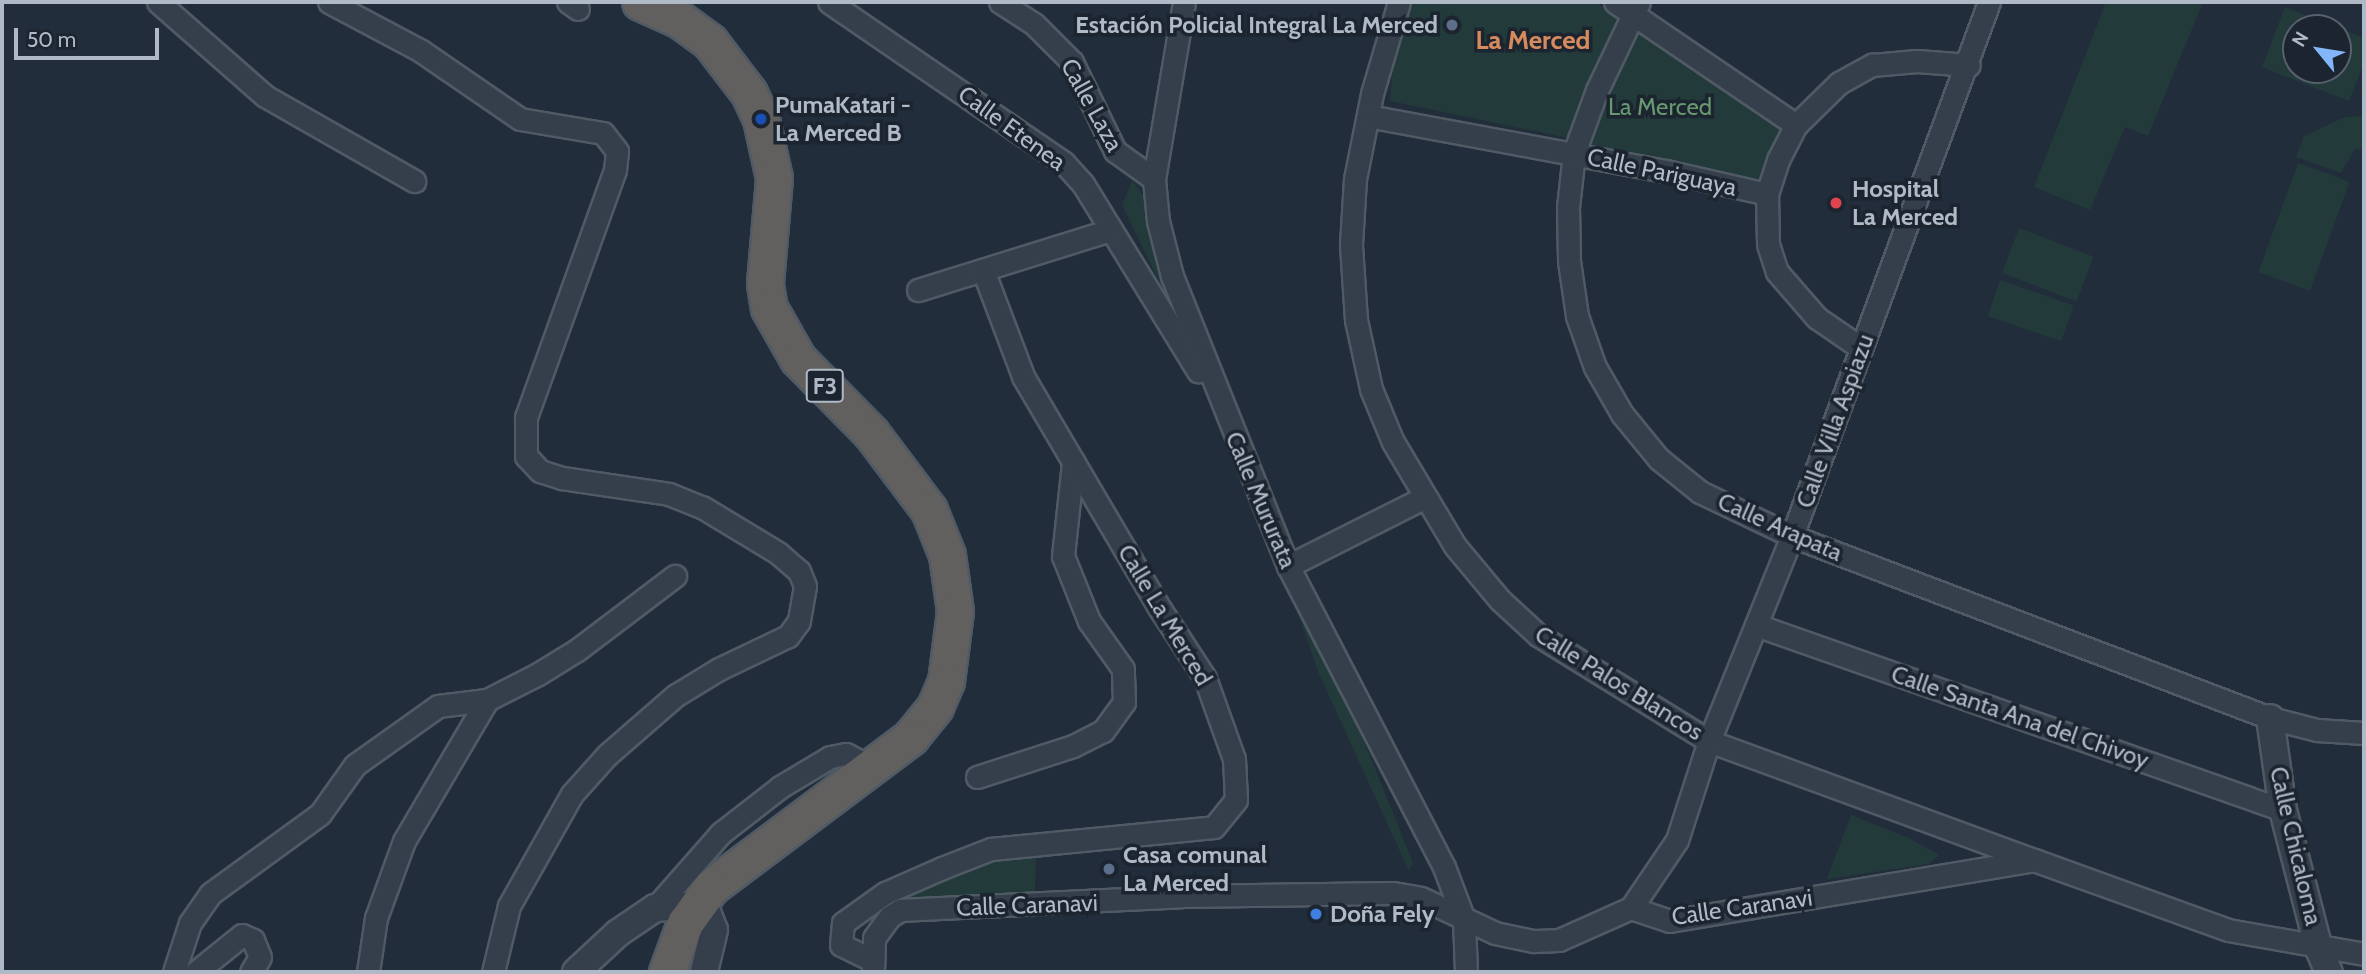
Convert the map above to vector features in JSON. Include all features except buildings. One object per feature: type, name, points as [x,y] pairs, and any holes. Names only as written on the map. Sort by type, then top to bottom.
[{"type":"highway","name":"F3","points":[[640,2],[680,20],[710,42],[749,93],[761,120],[774,178],[765,284],[769,308],[798,359],[906,475],[929,510],[947,555],[954,611],[946,681],[935,706],[911,737],[867,773],[710,887],[685,923],[667,972]]},
{"type":"street","points":[[158,2],[265,96],[414,181]]},
{"type":"street","points":[[329,2],[421,51],[520,119],[603,133],[617,151],[611,182],[526,417],[526,456],[540,471],[562,478],[669,494],[702,507],[778,553],[799,571],[805,586],[799,621],[788,636],[719,669],[676,695],[607,755],[572,794],[509,906],[493,972]]},
{"type":"street","name":"Calle Etenea","points":[[829,2],[1064,163],[1111,230],[1219,402]]},
{"type":"street","name":"Calle Laza","points":[[1000,2],[1034,24],[1072,62],[1115,151],[1154,179]]},
{"type":"street","name":"Calle Mururata","points":[[1184,2],[1154,179],[1158,221],[1172,276],[1219,402],[1288,566],[1444,867],[1464,920],[1466,972]]},
{"type":"street","name":"Calle Villa Aspiazu","points":[[1631,908],[1677,840],[1709,741],[1793,536],[1861,348],[1969,65],[1989,2]]},
{"type":"street","name":"Calle Palos Blancos","points":[[1392,4],[1355,179],[1351,245],[1356,320],[1371,388],[1423,498],[1492,591],[1538,635],[1709,741],[2034,860]]},
{"type":"street","points":[[1628,5],[1796,125]]},
{"type":"street","name":"Calle Arapata","points":[[1628,5],[1574,153],[1568,220],[1577,316],[1595,367],[1622,414],[1659,459],[1700,492],[1793,536],[2270,718],[2316,730],[2364,733]]},
{"type":"street","points":[[1767,194],[1796,125],[1839,83],[1871,65],[1917,61],[1969,65]]},
{"type":"street","name":"Calle Pariguaya","points":[[1368,116],[1574,153],[1767,194],[1768,244],[1777,272],[1793,295],[1817,318],[1861,348]]},
{"type":"street","points":[[918,290],[1111,230]]},
{"type":"street","name":"Calle La Merced","points":[[872,966],[841,945],[843,923],[885,894],[942,868],[991,849],[1214,827],[1236,800],[1234,759],[1205,678],[1023,376],[983,270]]},
{"type":"street","points":[[976,777],[1073,746],[1103,731],[1124,702],[1123,669],[1089,621],[1063,556],[1073,462]]},
{"type":"street","points":[[1288,566],[1423,498]]},
{"type":"street","points":[[174,972],[190,923],[210,894],[320,814],[355,765],[438,706],[487,699],[577,650],[675,576]]},
{"type":"street","name":"Calle Santa Ana del Chivoy","points":[[1756,625],[2283,810]]},
{"type":"street","points":[[368,972],[376,918],[404,841],[487,699]]},
{"type":"street","name":"Calle Chicaloma","points":[[2270,718],[2283,810],[2324,961]]},
{"type":"street","points":[[576,972],[618,933],[655,908],[720,834],[780,787],[830,757],[846,754],[859,761],[867,773]]},
{"type":"street","points":[[2034,860],[2177,915],[2324,961],[2364,954]]},
{"type":"street","name":"Calle Caranavi","points":[[872,966],[874,938],[900,911],[1182,896],[1393,893],[1421,898],[1495,933],[1559,940],[1631,908],[1670,921],[2034,860]]},
{"type":"street","points":[[655,908],[698,905],[707,912],[714,930],[704,972]]},
{"type":"street","points":[[196,972],[243,935],[253,940],[260,957],[251,972]]},
{"type":"green space","name":"La Merced","points":[[1413,2],[1595,2],[1622,18],[1568,138],[1390,101],[1393,67]]},
{"type":"green space","points":[[2106,2],[2203,2],[2148,136],[2125,127],[2090,210],[2034,187]]},
{"type":"green space","points":[[2285,7],[2303,14],[2282,14]]},
{"type":"green space","points":[[2282,15],[2282,75],[2262,67]]},
{"type":"green space","name":"La Merced","points":[[1636,29],[1781,128],[1758,181],[1589,144]]},
{"type":"green space","points":[[2352,33],[2364,38],[2364,63],[2349,101],[2306,84],[2352,84]]},
{"type":"green space","points":[[2364,116],[2364,149],[2355,149],[2341,173],[2296,157],[2304,136],[2345,117]]},
{"type":"green space","points":[[2298,163],[2350,182],[2310,291],[2258,272]]},
{"type":"green space","points":[[1132,180],[1143,195],[1178,321],[1122,205]]},
{"type":"green space","points":[[2019,228],[2094,257],[2076,301],[2002,273]]},
{"type":"green space","points":[[2000,280],[2074,305],[2061,341],[1988,316]]},
{"type":"green space","points":[[1240,463],[1371,758],[1413,863],[1409,871],[1319,674],[1287,582],[1236,468]]},
{"type":"green space","points":[[1851,815],[1909,838],[1939,855],[1929,864],[1827,879]]},
{"type":"green space","points":[[1036,855],[1035,892],[876,911],[887,902],[946,877],[1006,858]]},
{"type":"place","name":"Estación Policial Integral La Merced","points":[[1452,25]]},
{"type":"place","name":"PumaKatari - La Merced B","points":[[761,119]]},
{"type":"place","name":"Hospital La Merced","points":[[1836,203]]},
{"type":"place","name":"Casa comunal La Merced","points":[[1109,869]]},
{"type":"place","name":"Doña Fely","points":[[1316,914]]},
{"type":"district","name":"La Merced","points":[[1533,41]]}]
